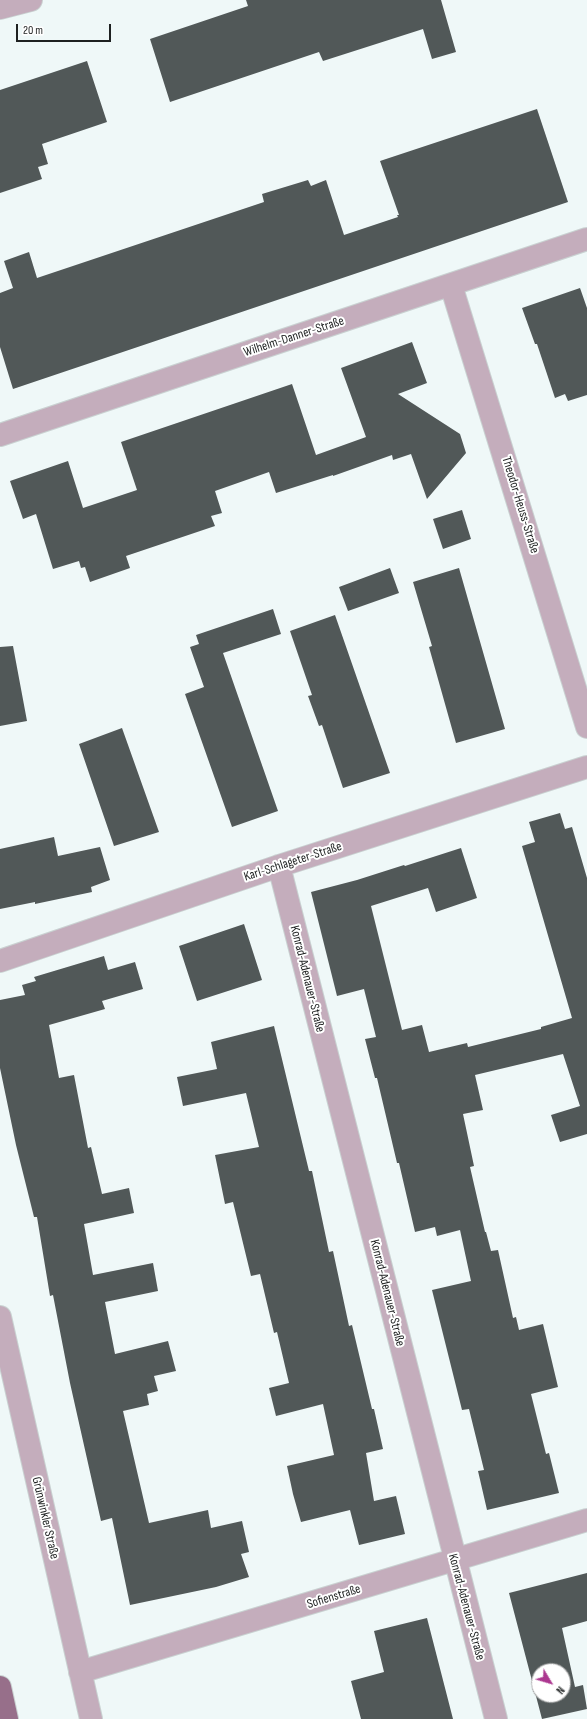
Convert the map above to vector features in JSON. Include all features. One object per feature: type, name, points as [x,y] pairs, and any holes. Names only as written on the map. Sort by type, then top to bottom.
[{"type":"main road","points":[[0,1687],[7,1719]]},
{"type":"street","points":[[0,8],[31,0]]},
{"type":"street","name":"Wilhelm-Danner-Straße","points":[[0,435],[587,239]]},
{"type":"street","name":"Theodor-Heuss-Straße","points":[[451,285],[587,726]]},
{"type":"street","name":"Karl-Schlageter-Straße","points":[[0,961],[279,866],[587,767]]},
{"type":"street","name":"Konrad-Adenauer-Straße","points":[[279,866],[454,1560],[496,1719]]},
{"type":"street","name":"Grünwinkler Straße","points":[[0,1317],[90,1719]]},
{"type":"street","name":"Sofienstraße","points":[[80,1672],[587,1520]]},
{"type":"building","points":[[246,0],[441,0],[456,52],[432,59],[423,29],[323,61],[319,52],[170,102],[150,39],[248,6]]},
{"type":"building","points":[[87,61],[107,122],[42,144],[48,164],[38,167],[42,179],[0,193],[0,90]]},
{"type":"building","points":[[537,109],[568,202],[13,389],[0,347],[0,293],[13,288],[4,261],[29,252],[37,278],[264,202],[262,194],[308,180],[311,186],[326,180],[344,235],[398,217],[397,215],[399,215],[380,161]]},
{"type":"building","points":[[580,288],[587,308],[587,395],[568,401],[565,394],[555,398],[537,344],[535,344],[522,308]]},
{"type":"building","points":[[412,342],[427,383],[398,394],[460,434],[466,453],[427,499],[411,454],[393,460],[392,455],[333,476],[276,493],[269,472],[215,491],[222,513],[211,516],[215,526],[126,556],[130,568],[90,582],[85,567],[81,568],[79,561],[53,569],[36,514],[23,519],[10,481],[68,461],[83,508],[137,490],[121,442],[292,384],[316,455],[366,437],[341,368]]},
{"type":"building","points":[[462,510],[471,539],[443,549],[433,519]]},
{"type":"building","points":[[390,568],[399,593],[348,611],[339,587]]},
{"type":"building","points":[[459,568],[505,729],[456,743],[429,647],[432,646],[413,582]]},
{"type":"building","points":[[273,609],[281,634],[223,653],[278,811],[232,827],[185,694],[204,687],[190,647],[199,644],[196,635]]},
{"type":"building","points":[[335,615],[390,773],[343,788],[322,725],[319,726],[308,696],[312,695],[290,631]]},
{"type":"building","points":[[13,646],[27,721],[0,726],[0,647]]},
{"type":"building","points":[[122,728],[159,832],[114,846],[79,744]]},
{"type":"building","points":[[560,813],[565,829],[572,827],[587,878],[587,1134],[560,1142],[551,1115],[580,1106],[563,1054],[475,1075],[483,1110],[463,1114],[474,1166],[470,1167],[485,1232],[491,1251],[498,1250],[513,1318],[516,1317],[519,1330],[543,1324],[558,1387],[531,1394],[546,1454],[549,1453],[559,1493],[487,1510],[478,1471],[484,1470],[469,1409],[462,1410],[432,1290],[471,1281],[460,1230],[437,1236],[435,1227],[415,1232],[377,1078],[375,1078],[365,1039],[376,1037],[364,989],[337,996],[311,892],[357,880],[404,865],[405,866],[461,848],[477,898],[436,912],[428,888],[371,906],[402,1030],[422,1025],[429,1052],[467,1043],[468,1047],[541,1029],[541,1027],[572,1018],[522,846],[535,842],[529,822]]},
{"type":"building","points":[[54,837],[58,856],[100,847],[110,880],[91,887],[92,892],[35,904],[35,902],[0,909],[0,849]]},
{"type":"building","points":[[244,924],[262,980],[197,1001],[179,946]]},
{"type":"building","points":[[104,956],[108,970],[135,962],[143,989],[102,1001],[105,1009],[49,1025],[59,1078],[74,1075],[88,1148],[91,1147],[102,1194],[129,1188],[134,1213],[84,1224],[93,1275],[153,1263],[158,1291],[105,1302],[115,1354],[168,1341],[176,1371],[154,1376],[158,1391],[147,1394],[149,1405],[123,1411],[149,1523],[208,1510],[211,1528],[242,1521],[249,1552],[241,1554],[249,1577],[216,1587],[130,1605],[112,1518],[101,1521],[70,1383],[53,1295],[50,1296],[37,1217],[34,1217],[16,1145],[0,1068],[0,1000],[25,995],[22,985],[36,981],[34,977]]},
{"type":"building","points":[[274,1026],[309,1171],[312,1171],[329,1252],[333,1251],[349,1326],[352,1325],[383,1449],[366,1453],[374,1501],[396,1496],[405,1534],[359,1545],[350,1510],[301,1522],[293,1494],[287,1466],[334,1455],[323,1404],[276,1416],[269,1388],[289,1383],[277,1332],[274,1333],[260,1274],[251,1276],[233,1202],[225,1204],[215,1155],[259,1147],[246,1093],[183,1106],[177,1077],[217,1069],[211,1042]]},
{"type":"building","points":[[587,1573],[587,1621],[562,1628],[570,1663],[531,1663],[531,1677],[509,1593]]},
{"type":"building","points":[[427,1618],[453,1719],[361,1719],[351,1681],[384,1672],[374,1631]]},
{"type":"building","points":[[571,1669],[575,1687],[583,1685],[587,1709],[542,1719],[538,1703],[571,1703]]}]
